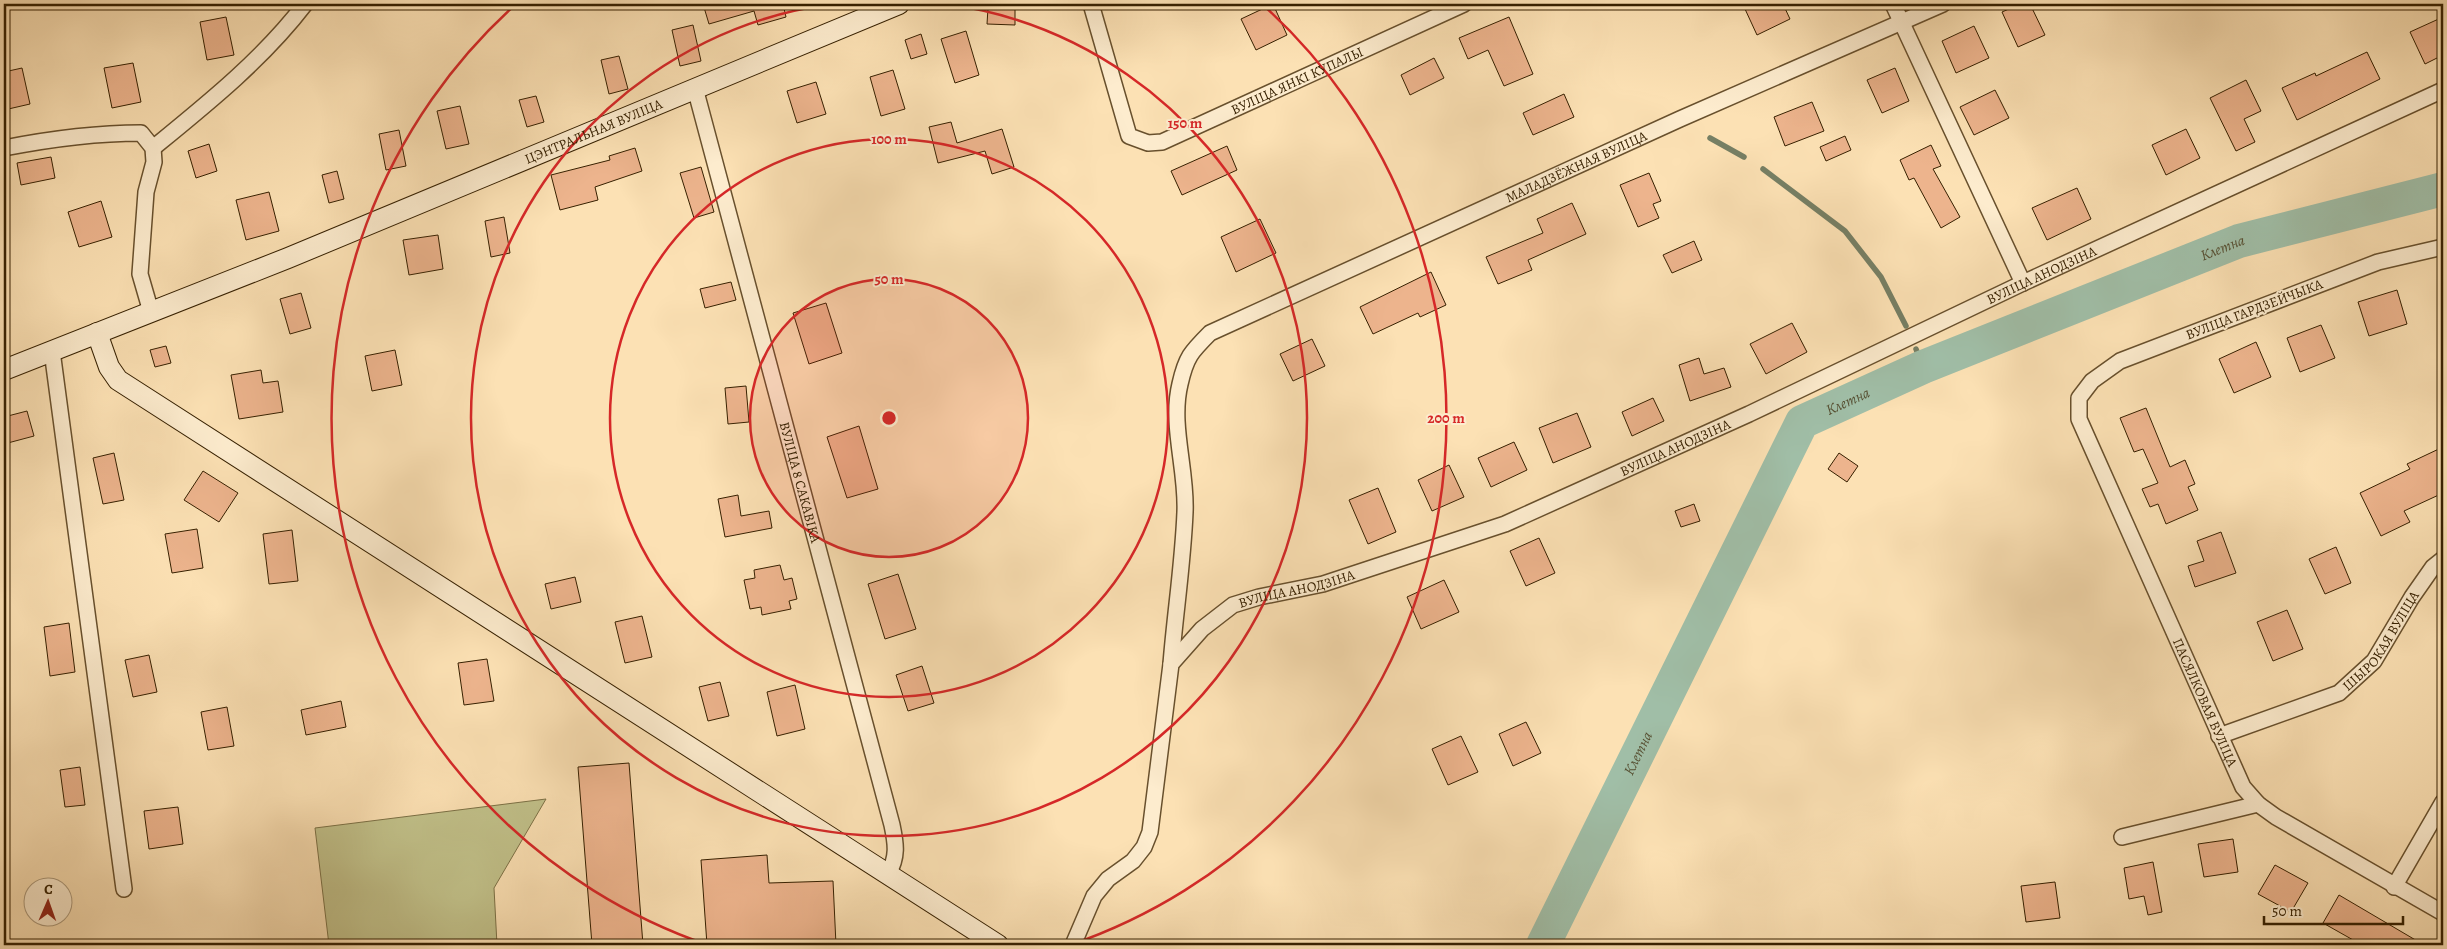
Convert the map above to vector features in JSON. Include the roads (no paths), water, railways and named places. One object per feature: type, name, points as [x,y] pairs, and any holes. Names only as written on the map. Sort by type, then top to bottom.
[{"type":"street","points":[[153,148],[202,108],[244,69],[289,25],[305,4]]},
{"type":"street","name":"ЦЭНТРАЛЬНАЯ ВУЛІЦА","points":[[4,370],[288,258],[899,4]]},
{"type":"street","name":"ВУЛІЦА ЯНКІ КУПАЛЫ","points":[[1091,4],[1129,136],[1148,143],[1162,142],[1464,4]]},
{"type":"street","points":[[1893,4],[2022,283]]},
{"type":"street","name":"МАЛАДЗЁЖНАЯ ВУЛІЦА","points":[[1171,664],[1185,512],[1185,475],[1176,419],[1179,385],[1188,356],[1210,333],[1680,119],[1943,4]]},
{"type":"street","name":"ВУЛІЦА 8 САКАВІКА","points":[[695,88],[892,825],[897,848],[895,861],[888,874]]},
{"type":"street","name":"ВУЛІЦА АНОДЗІНА","points":[[1171,664],[1202,629],[1233,605],[1259,597],[1323,584],[1505,524],[1749,414],[2022,283],[2443,90]]},
{"type":"street","points":[[4,148],[58,137],[107,133],[141,133],[153,148],[154,162],[146,192],[140,274],[151,312]]},
{"type":"street","name":"ВУЛІЦА ГАРДЗЕЙЧЫКА","points":[[2079,398],[2092,380],[2120,361],[2378,262],[2443,247]]},
{"type":"street","points":[[97,333],[109,366],[118,380],[998,945]]},
{"type":"street","points":[[52,351],[124,889]]},
{"type":"street","name":"ПАСЯЛКОВАЯ ВУЛІЦА","points":[[2079,398],[2079,420],[2243,786],[2258,804],[2276,817],[2443,914]]},
{"type":"street","name":"ШЫРОКАЯ ВУЛІЦА","points":[[2219,736],[2339,693],[2374,662],[2412,597],[2433,567],[2443,559]]},
{"type":"street","points":[[1072,945],[1094,896],[1108,879],[1133,861],[1144,847],[1150,832],[1171,664]]},
{"type":"street","points":[[2394,887],[2443,802]]},
{"type":"street","points":[[2122,837],[2258,804]]},
{"type":"waterway","points":[[1710,138],[1744,157]]},
{"type":"waterway","points":[[1763,169],[1845,231],[1881,277],[1906,326]]},
{"type":"waterway","name":"Клетна","points":[[1543,945],[1802,422],[1923,367],[2239,241],[2443,189]]},
{"type":"waterway","points":[[1916,349],[1923,367]]}]
